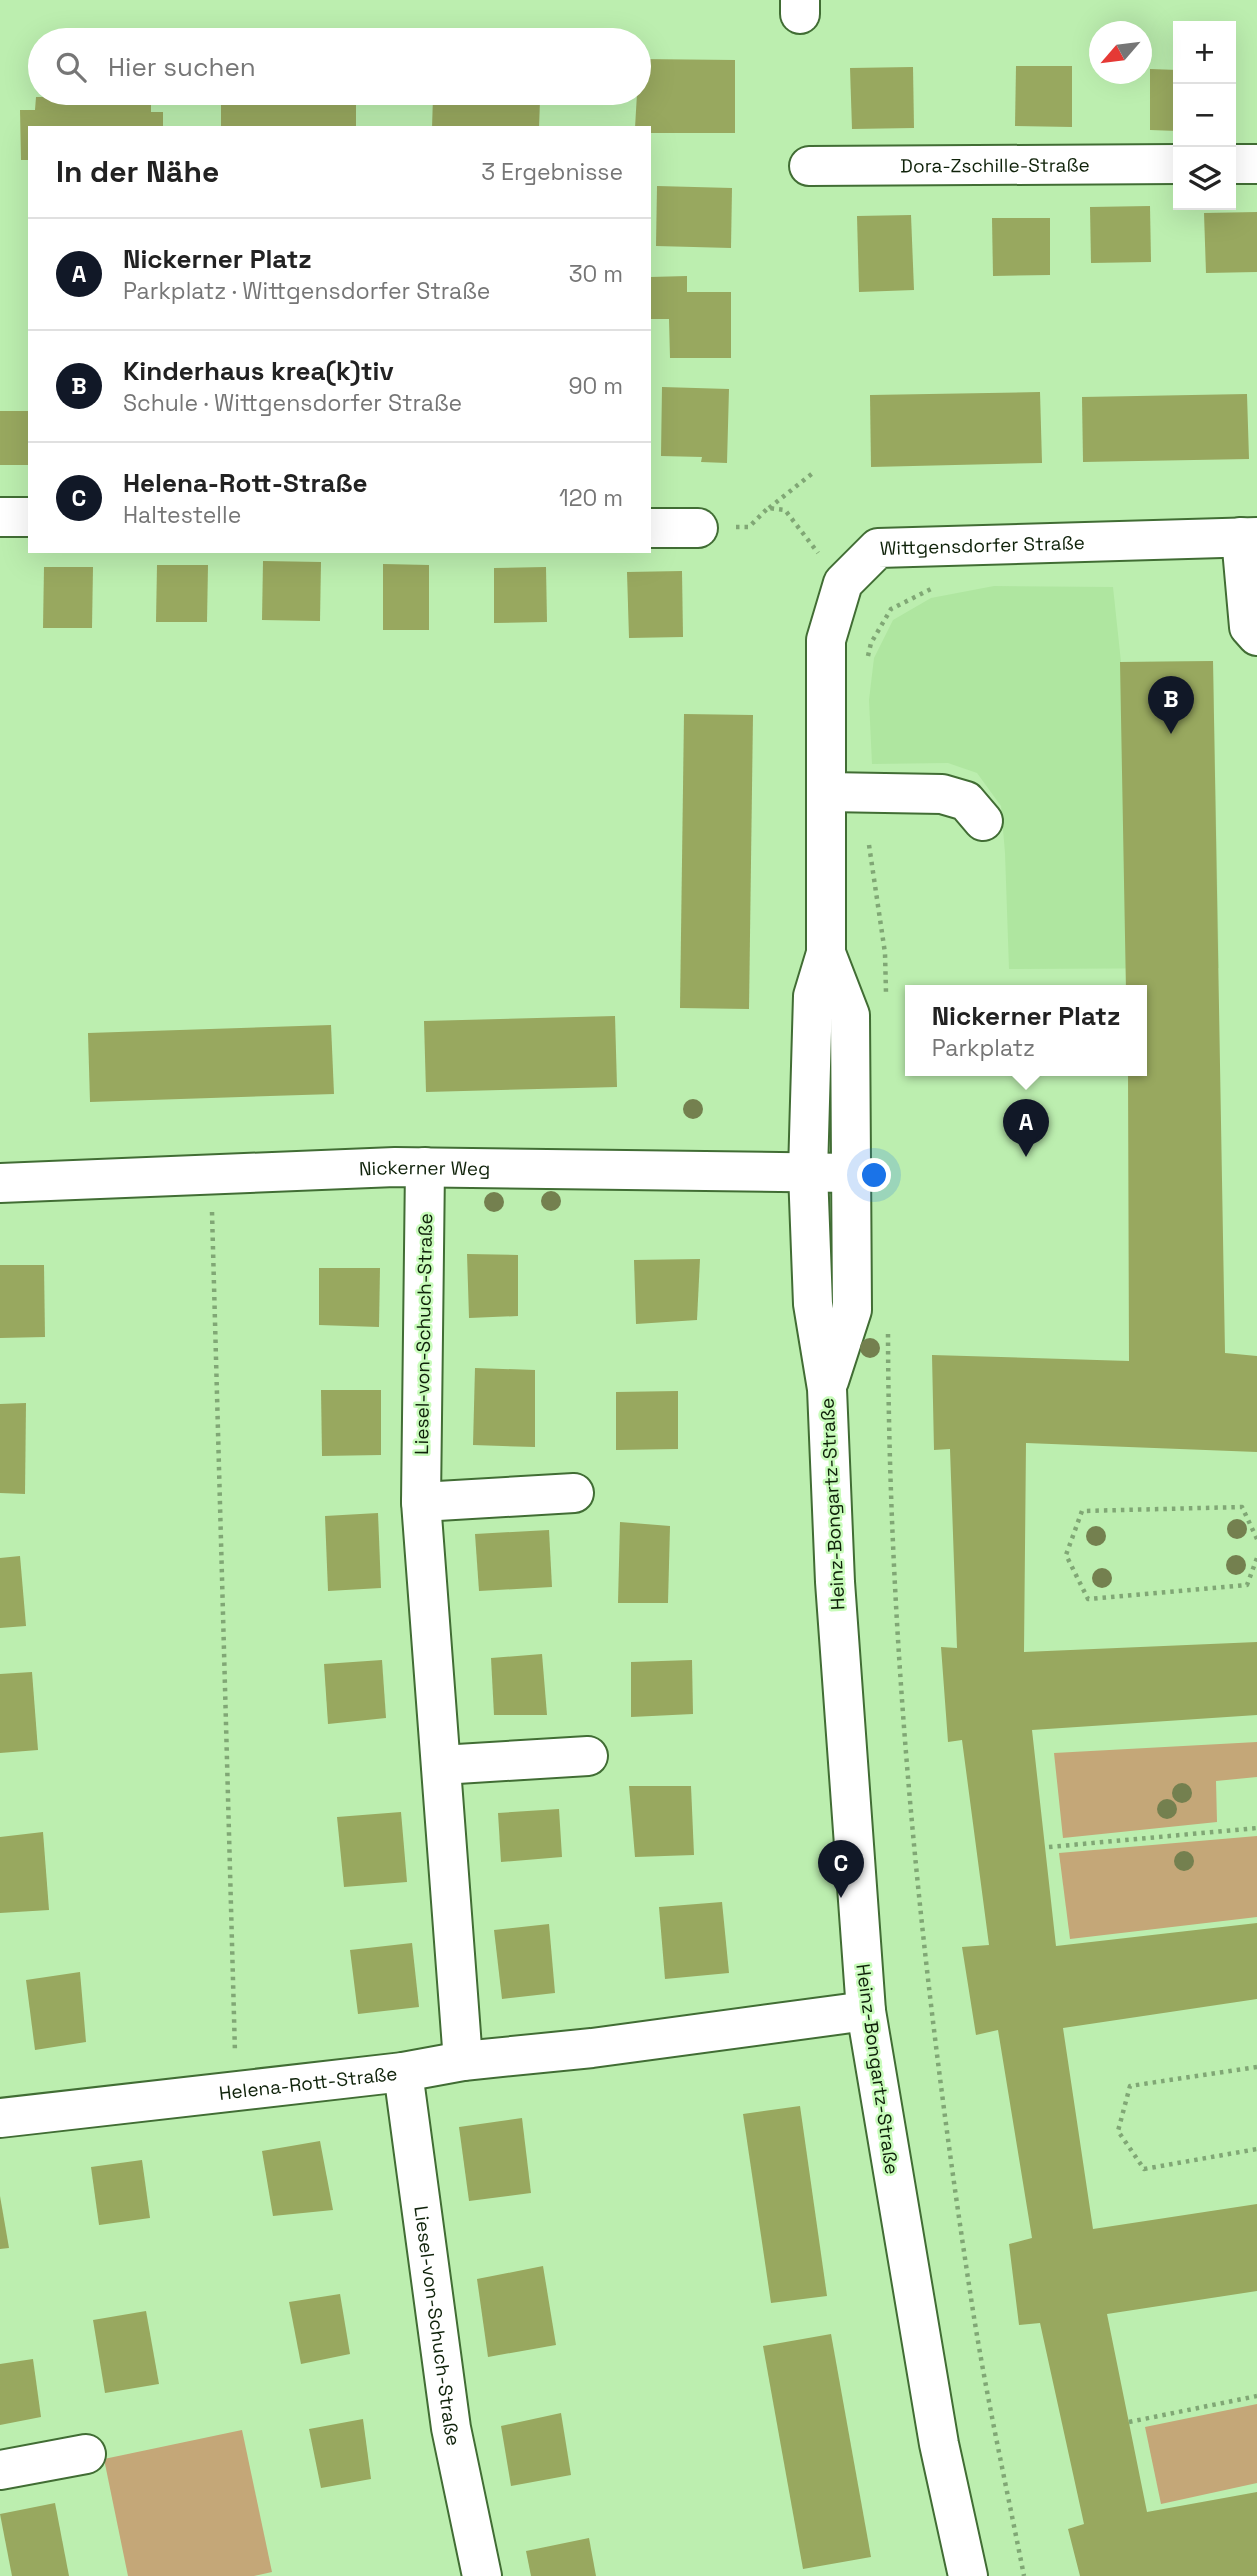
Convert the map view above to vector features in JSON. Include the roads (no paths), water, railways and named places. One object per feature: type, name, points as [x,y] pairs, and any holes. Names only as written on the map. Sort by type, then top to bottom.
[{"type":"street","name":"Dora-Zschille-Straße","points":[[809,166],[1173,164]]},
{"type":"street","points":[[1236,164],[1257,164]]},
{"type":"street","points":[[0,516],[28,517]]},
{"type":"street","points":[[651,527],[698,528]]},
{"type":"street","points":[[1249,537],[1249,627],[1257,636]]},
{"type":"street","name":"Wittgensdorfer Straße","points":[[808,1172],[813,996],[827,953],[843,792],[826,640],[843,583],[878,548],[1249,537]]},
{"type":"street","points":[[843,792],[942,794],[966,801],[983,821]]},
{"type":"street","name":"Wittgensdorfer Straße","points":[[827,953],[850,1015],[850,1173]]},
{"type":"street","name":"Nickerner Weg","points":[[0,1183],[425,1167],[850,1173]]},
{"type":"street","name":"Liesel-von-Schuch-Straße","points":[[425,1167],[421,1502],[464,2061]]},
{"type":"street","name":"Heinz-Bongartz-Straße","points":[[808,1172],[813,1304],[827,1389],[835,1582],[866,2011],[939,2444],[968,2576]]},
{"type":"street","name":"Heinz-Bongartz-Straße","points":[[827,1389],[852,1310],[850,1173]]},
{"type":"street","points":[[421,1502],[574,1493]]},
{"type":"street","points":[[441,1765],[588,1756]]},
{"type":"street","name":"Helena-Rott-Straße","points":[[0,2118],[403,2072],[464,2061],[592,2048],[866,2011]]},
{"type":"street","name":"Liesel-von-Schuch-Straße","points":[[403,2072],[451,2428],[482,2576]]},
{"type":"street","points":[[0,2470],[86,2454]]},
{"type":"place","name":"Kinderhaus krea(k)tiv","points":[[1171,734]]},
{"type":"place","name":"Nickerner Platz","points":[[1026,1157]]},
{"type":"place","name":"Helena-Rott-Straße","points":[[841,1898]]}]
